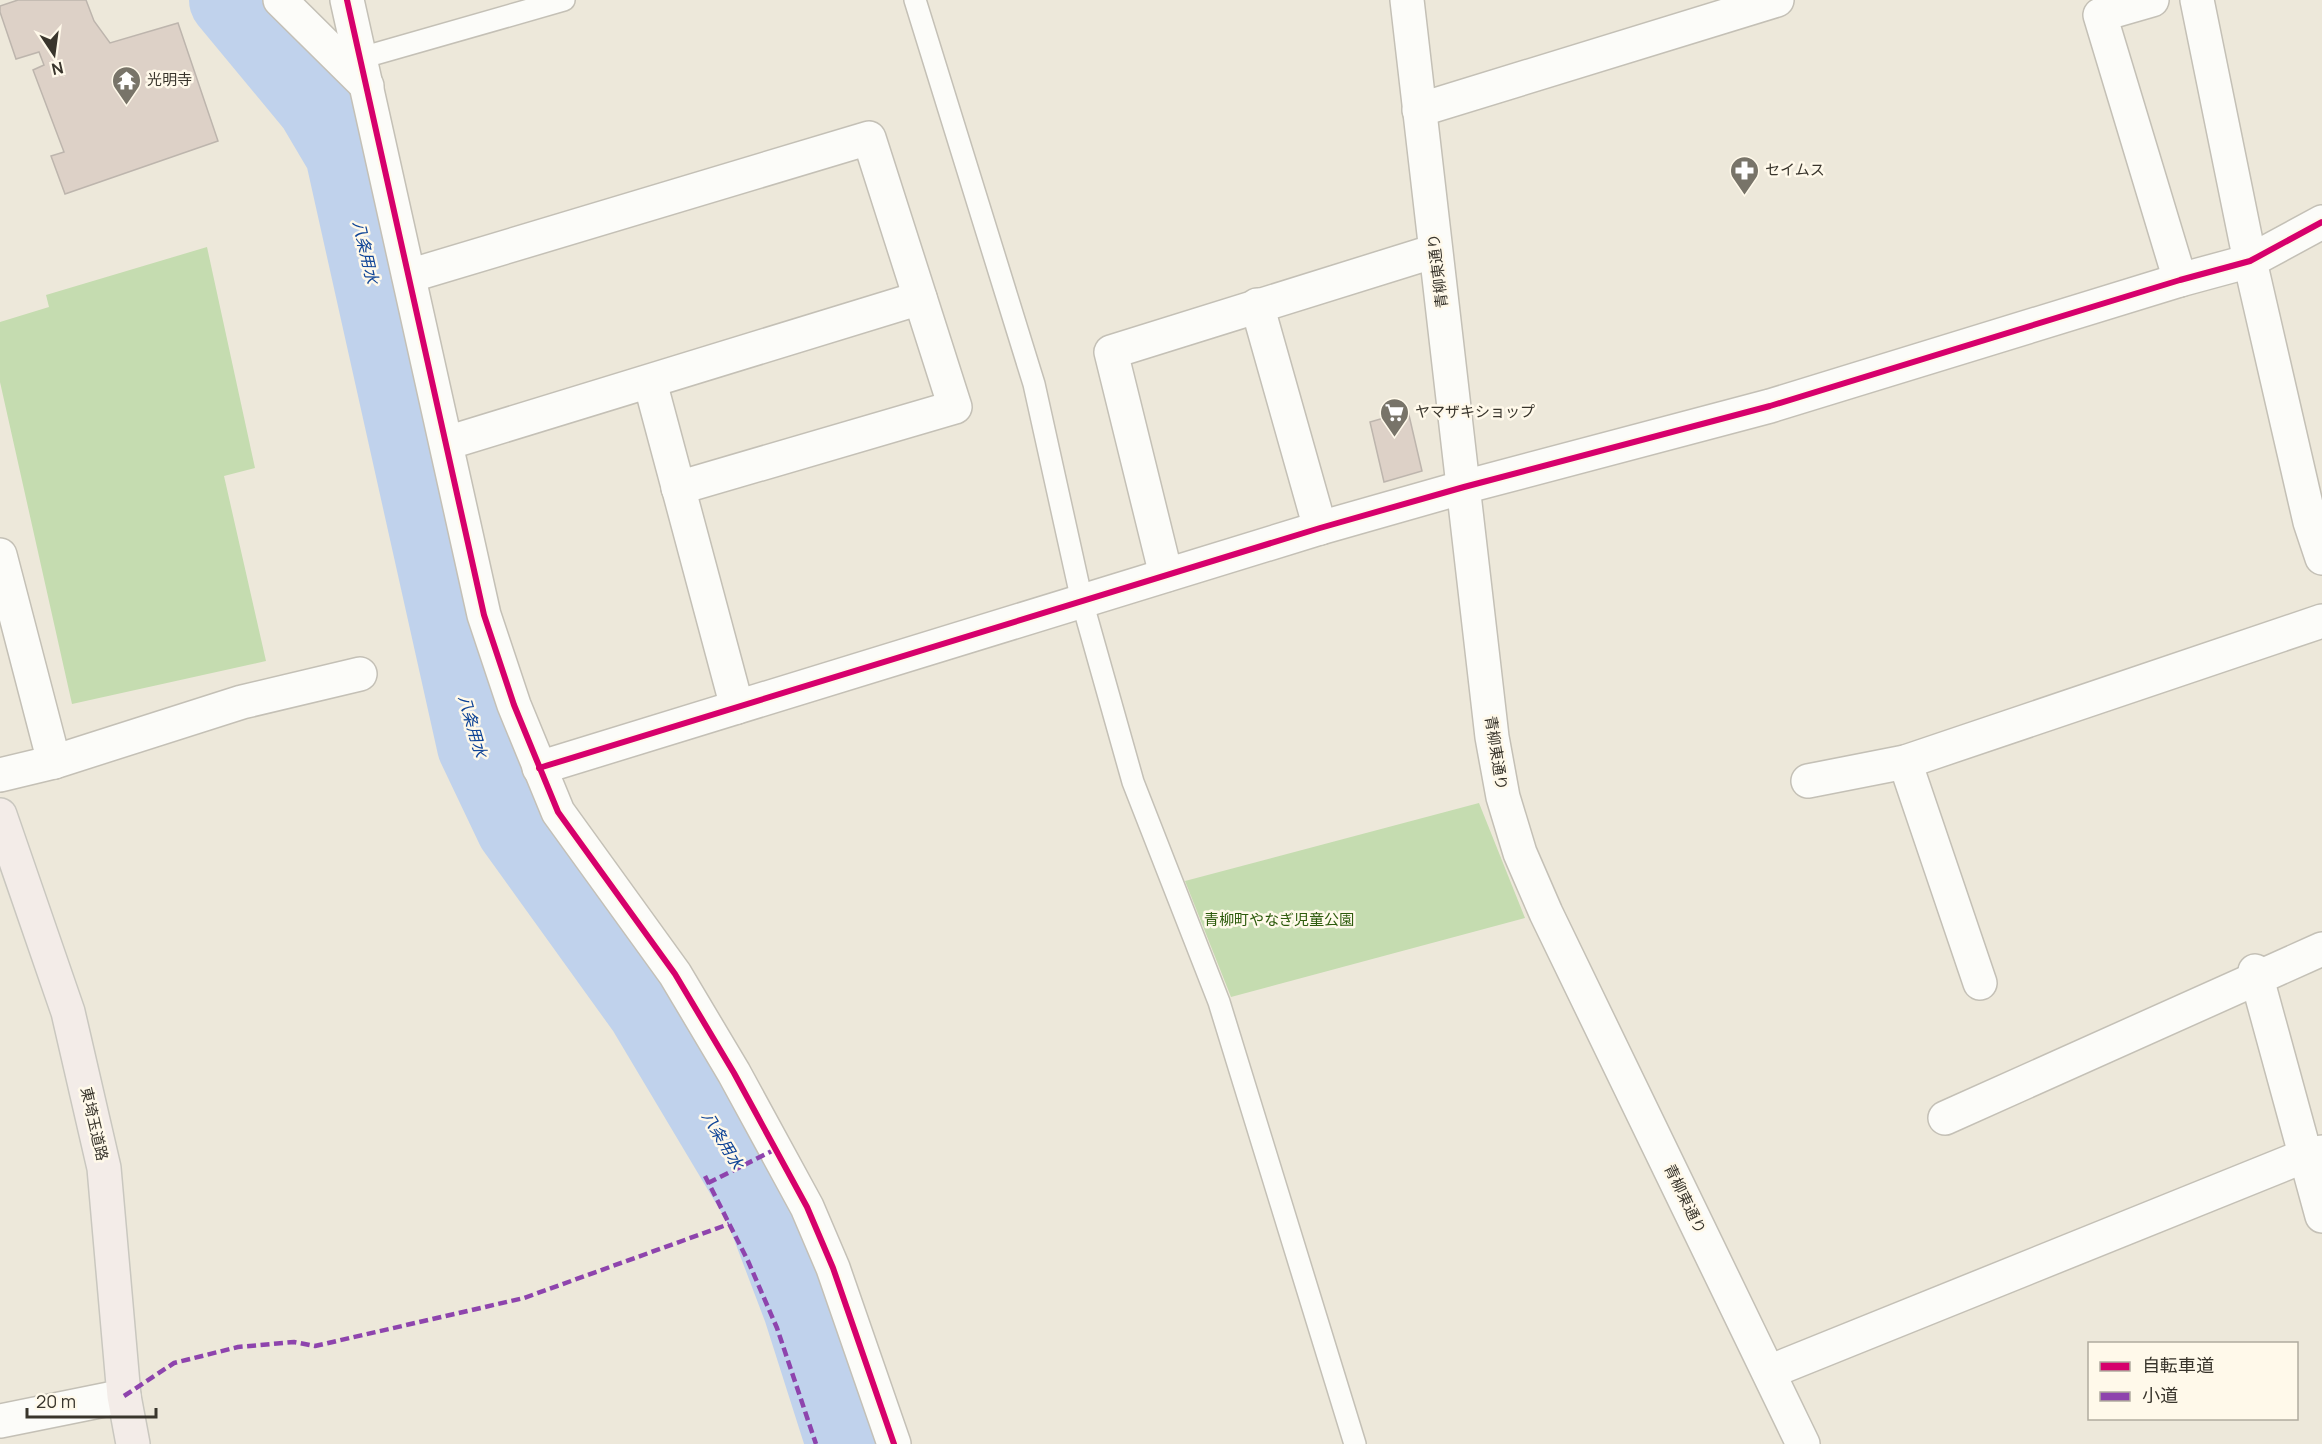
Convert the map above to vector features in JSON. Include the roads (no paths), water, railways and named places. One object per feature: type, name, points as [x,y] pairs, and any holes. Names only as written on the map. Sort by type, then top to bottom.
[{"type":"highway","name":"東埼玉道路","points":[[0,815],[68,1012],[104,1168],[124,1396],[133,1444]]},
{"type":"street","points":[[280,0],[316,37],[364,72]]},
{"type":"street","points":[[348,0],[484,615],[514,705],[539,768],[564,821],[675,974],[734,1073],[807,1207],[833,1268],[894,1444]]},
{"type":"street","name":"青柳東通り","points":[[1407,0],[1492,737],[1503,797],[1520,853],[1546,913],[1803,1444]]},
{"type":"street","points":[[1419,110],[1777,0]]},
{"type":"street","points":[[2151,0],[2100,15],[2180,280]]},
{"type":"street","points":[[2197,0],[2250,261],[2310,522],[2322,558]]},
{"type":"street","points":[[409,276],[869,138],[956,407],[678,488]]},
{"type":"street","points":[[539,768],[1320,528],[1464,487],[1770,406],[2180,280],[2250,261],[2322,222]]},
{"type":"street","points":[[1166,575],[1111,352],[1435,251]]},
{"type":"street","points":[[447,443],[920,298]]},
{"type":"street","points":[[1257,306],[1320,528]]},
{"type":"street","points":[[650,382],[737,707]]},
{"type":"street","points":[[0,555],[54,762]]},
{"type":"street","points":[[1808,781],[1905,762],[2322,621]]},
{"type":"street","points":[[0,775],[54,762],[242,702],[360,674]]},
{"type":"street","points":[[1905,762],[1980,983]]},
{"type":"street","points":[[1945,1118],[2256,974],[2322,949]]},
{"type":"street","points":[[2256,974],[2314,1154],[2322,1216]]},
{"type":"street","points":[[1769,1372],[2314,1154]]},
{"type":"street","points":[[0,1422],[124,1396]]},
{"type":"lane","points":[[364,72],[564,0]]},
{"type":"lane","points":[[915,0],[1034,384],[1082,601],[1133,782],[1220,1002],[1355,1444]]},
{"type":"waterway","name":"八条用水","points":[[228,0],[315,105],[344,154],[476,746],[515,828],[646,1010],[763,1206],[802,1309],[845,1444]]},
{"type":"place","name":"光明寺","points":[[126,106]]},
{"type":"place","name":"セイムス","points":[[1744,196]]},
{"type":"place","name":"ヤマザキショップ","points":[[1394,438]]},
{"type":"park label","name":"青柳町やなぎ児童公園","points":[[1279,920]]}]
